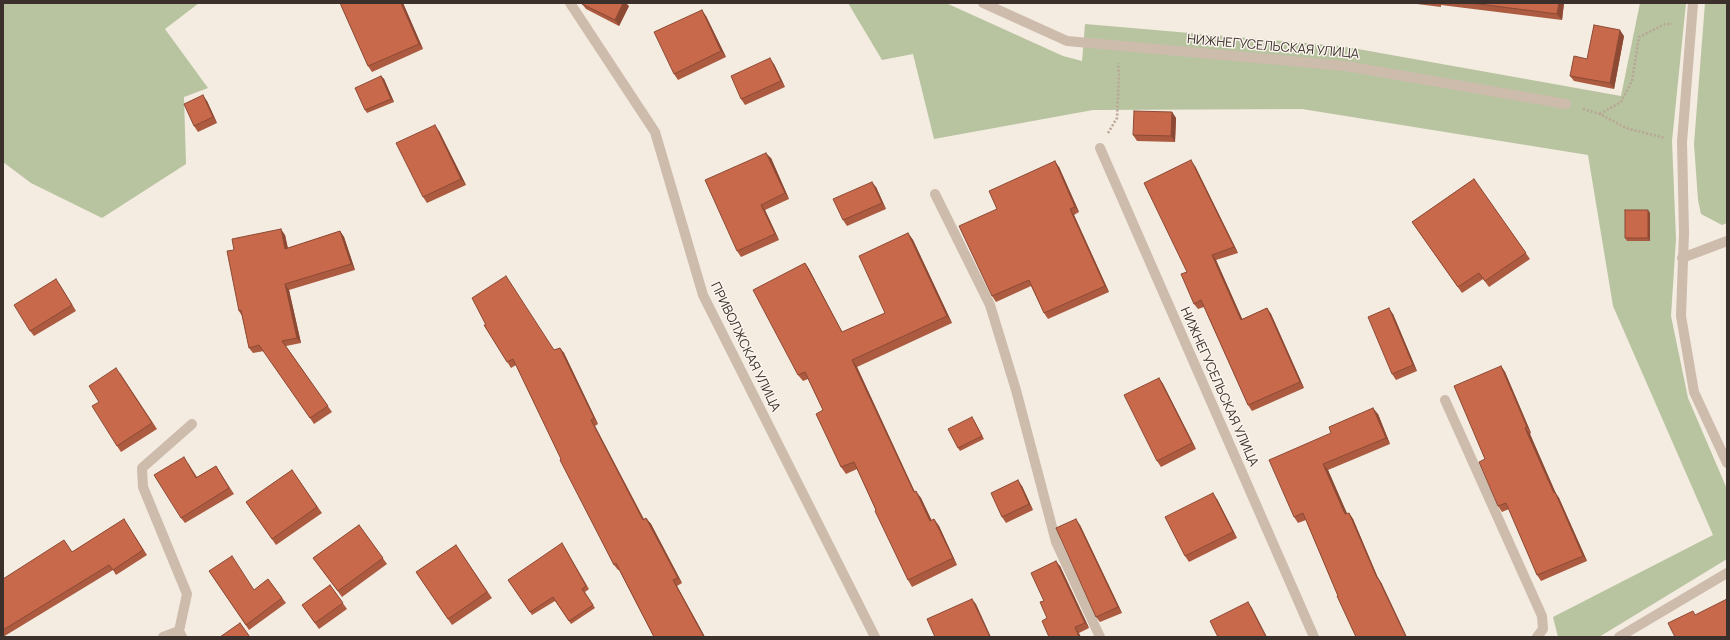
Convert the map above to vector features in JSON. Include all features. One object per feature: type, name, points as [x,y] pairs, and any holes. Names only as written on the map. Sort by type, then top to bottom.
[{"type":"street","name":"ПРИВОЛЖСКАЯ УЛИЦА","points":[[570,3],[655,132],[703,295],[875,637]]},
{"type":"street","name":"НИЖНЕГУСЕЛЬСКАЯ УЛИЦА","points":[[983,3],[1067,42],[1346,66],[1566,104]]},
{"type":"street","points":[[1693,3],[1682,142],[1684,233],[1681,316],[1694,392],[1727,463]]},
{"type":"street","name":"НИЖНЕГУСЕЛЬСКАЯ УЛИЦА","points":[[1100,148],[1314,637]]},
{"type":"street","points":[[935,194],[990,305],[1016,390],[1056,542],[1100,637]]},
{"type":"street","points":[[1682,258],[1727,241]]},
{"type":"street","points":[[1445,400],[1542,616],[1543,629],[1537,637]]},
{"type":"street","points":[[163,637],[180,634],[187,594],[143,487],[142,468],[192,424]]},
{"type":"street","points":[[1619,637],[1727,573]]},
{"type":"path","points":[[1682,142],[1626,128],[1600,114],[1621,102],[1632,81],[1639,37],[1665,24],[1692,22]]},
{"type":"path","points":[[1100,148],[1117,118],[1119,74],[1117,46]]},
{"type":"green space","points":[[3,3],[199,3],[165,29],[208,88],[184,97],[186,164],[102,218],[31,183],[3,162]]},
{"type":"green space","points":[[848,3],[946,3],[1063,56],[1082,61],[1085,24],[1341,46],[1621,96],[1640,3],[1686,3],[1672,141],[1676,239],[1671,316],[1688,398],[1727,489],[1727,559],[1599,637],[1558,637],[1553,617],[1713,535],[1613,306],[1588,155],[1302,109],[1093,110],[934,139],[913,54],[882,60]]},
{"type":"green space","points":[[1705,3],[1727,3],[1727,223],[1722,225],[1701,214],[1698,200],[1694,144]]},
{"type":"building","points":[[340,3],[401,3],[419,44],[368,66]]},
{"type":"building","points":[[582,3],[623,3],[615,20]]},
{"type":"building","points":[[1471,3],[1559,3],[1557,14]]},
{"type":"building","points":[[702,10],[721,51],[674,74],[654,32]]},
{"type":"building","points":[[1594,25],[1620,30],[1610,83],[1570,76],[1574,56],[1587,59]]},
{"type":"building","points":[[770,58],[781,81],[741,99],[731,76]]},
{"type":"building","points":[[381,76],[391,99],[365,110],[355,88]]},
{"type":"building","points":[[203,95],[213,117],[194,126],[184,104]]},
{"type":"building","points":[[1134,111],[1172,112],[1171,136],[1133,135]]},
{"type":"building","points":[[435,125],[461,179],[423,197],[396,143]]},
{"type":"building","points":[[766,153],[785,193],[761,205],[775,234],[737,251],[705,180]]},
{"type":"building","points":[[1191,160],[1234,247],[1212,255],[1241,320],[1267,308],[1300,382],[1248,405],[1201,300],[1194,304],[1181,274],[1187,272],[1144,183]]},
{"type":"building","points":[[1055,161],[1075,207],[1070,209],[1105,286],[1044,313],[1029,280],[992,296],[959,226],[997,209],[989,191]]},
{"type":"building","points":[[1474,179],[1526,253],[1485,281],[1479,273],[1458,287],[1412,222]]},
{"type":"building","points":[[872,182],[882,203],[843,220],[833,199]]},
{"type":"building","points":[[1625,210],[1648,210],[1648,238],[1625,238]]},
{"type":"building","points":[[281,229],[285,249],[340,231],[351,264],[285,284],[297,338],[282,341],[328,406],[310,418],[259,345],[249,348],[241,310],[239,311],[227,251],[234,250],[232,239]]},
{"type":"building","points":[[908,233],[947,316],[852,360],[914,492],[916,491],[930,521],[934,519],[953,558],[908,580],[875,511],[876,510],[854,462],[841,467],[816,414],[823,410],[805,372],[798,375],[753,290],[805,263],[842,332],[885,313],[859,256]]},
{"type":"building","points":[[506,276],[554,350],[560,348],[594,418],[591,420],[643,520],[646,518],[678,578],[673,580],[704,637],[654,637],[616,563],[614,565],[560,460],[561,459],[513,359],[507,362],[484,325],[486,325],[472,298]]},
{"type":"building","points":[[56,279],[72,305],[30,331],[14,305]]},
{"type":"building","points":[[1389,308],[1413,365],[1392,374],[1368,317]]},
{"type":"building","points":[[1501,366],[1527,427],[1525,428],[1583,556],[1537,575],[1506,503],[1498,506],[1479,462],[1485,459],[1454,386]]},
{"type":"building","points":[[116,368],[152,423],[117,446],[92,406],[99,402],[89,386]]},
{"type":"building","points":[[1159,378],[1192,443],[1157,461],[1124,395]]},
{"type":"building","points":[[1373,408],[1386,438],[1323,464],[1345,514],[1349,513],[1377,578],[1406,637],[1356,637],[1337,596],[1303,513],[1294,517],[1269,460],[1331,433],[1329,427]]},
{"type":"building","points":[[972,417],[982,436],[958,448],[948,429]]},
{"type":"building","points":[[184,457],[196,478],[216,466],[229,488],[181,518],[154,475]]},
{"type":"building","points":[[292,470],[317,507],[272,539],[246,502]]},
{"type":"building","points":[[1018,480],[1029,504],[1002,517],[991,493]]},
{"type":"building","points":[[1213,493],[1233,532],[1185,556],[1165,517]]},
{"type":"building","points":[[124,519],[143,550],[113,570],[109,565],[3,630],[3,579],[64,540],[72,552]]},
{"type":"building","points":[[1076,519],[1118,607],[1096,617],[1056,528]]},
{"type":"building","points":[[359,525],[383,558],[338,591],[313,558]]},
{"type":"building","points":[[562,543],[586,586],[582,589],[593,605],[569,621],[553,597],[530,612],[508,580]]},
{"type":"building","points":[[456,545],[487,592],[448,619],[416,572]]},
{"type":"building","points":[[232,556],[254,590],[268,579],[282,598],[246,625],[209,571]]},
{"type":"building","points":[[1056,561],[1085,623],[1075,627],[1079,637],[1049,637],[1042,621],[1047,618],[1040,602],[1044,601],[1031,573]]},
{"type":"building","points":[[330,585],[343,603],[315,623],[302,605]]},
{"type":"building","points":[[972,599],[990,637],[935,637],[927,619]]},
{"type":"building","points":[[1727,599],[1727,637],[1675,637],[1668,623],[1693,611],[1695,615]]},
{"type":"building","points":[[1248,602],[1266,637],[1218,637],[1210,621]]},
{"type":"building","points":[[240,623],[250,637],[220,637]]}]
